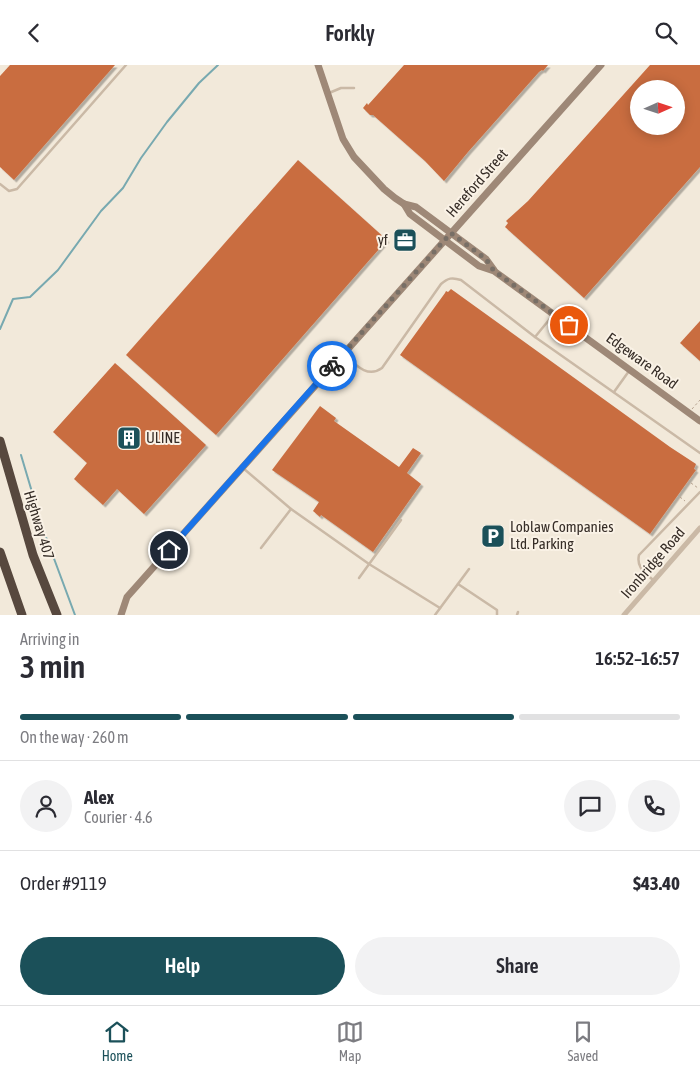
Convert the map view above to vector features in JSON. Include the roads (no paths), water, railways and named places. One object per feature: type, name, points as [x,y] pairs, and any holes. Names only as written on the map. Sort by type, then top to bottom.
[{"type":"highway","name":"Highway 407","points":[[0,441],[33,555],[57,615]]},
{"type":"highway","points":[[0,552],[22,615]]},
{"type":"street","name":"Edgeware Road","points":[[318,65],[343,139],[354,157],[384,189],[404,204],[410,214],[479,266],[494,271],[700,421]]},
{"type":"street","name":"Hereford Street","points":[[121,615],[127,597],[600,65]]},
{"type":"street","name":"Edgeware Road","points":[[404,204],[416,207],[486,259],[494,271]]},
{"type":"street","name":"Ironbridge Road","points":[[624,615],[700,528]]},
{"type":"lane","points":[[0,184],[9,191],[17,189],[126,65]]},
{"type":"lane","points":[[327,93],[341,88],[354,88]]},
{"type":"lane","points":[[343,354],[362,369],[371,373],[382,368],[441,284],[447,279],[454,278],[461,280],[535,337],[700,453]]},
{"type":"lane","points":[[535,337],[554,314]]},
{"type":"lane","points":[[614,393],[630,370]]},
{"type":"lane","points":[[242,467],[291,509],[369,564],[440,608]]},
{"type":"lane","points":[[654,581],[640,568],[639,555],[700,491]]},
{"type":"lane","points":[[261,549],[291,509]]},
{"type":"lane","points":[[359,578],[401,520]]},
{"type":"lane","points":[[435,615],[468,569]]},
{"type":"lane","points":[[458,583],[497,610],[497,615]]},
{"type":"waterway","points":[[0,329],[13,299],[30,297],[58,270],[101,211],[123,188],[141,158],[167,122],[199,83],[218,65]]},
{"type":"waterway","points":[[21,455],[43,529],[75,615]]},
{"type":"place","name":"yf","points":[[405,240]]},
{"type":"place","name":"ULINE","points":[[129,438]]},
{"type":"place","name":"Loblaw Companies Ltd. Parking","points":[[493,536]]}]
